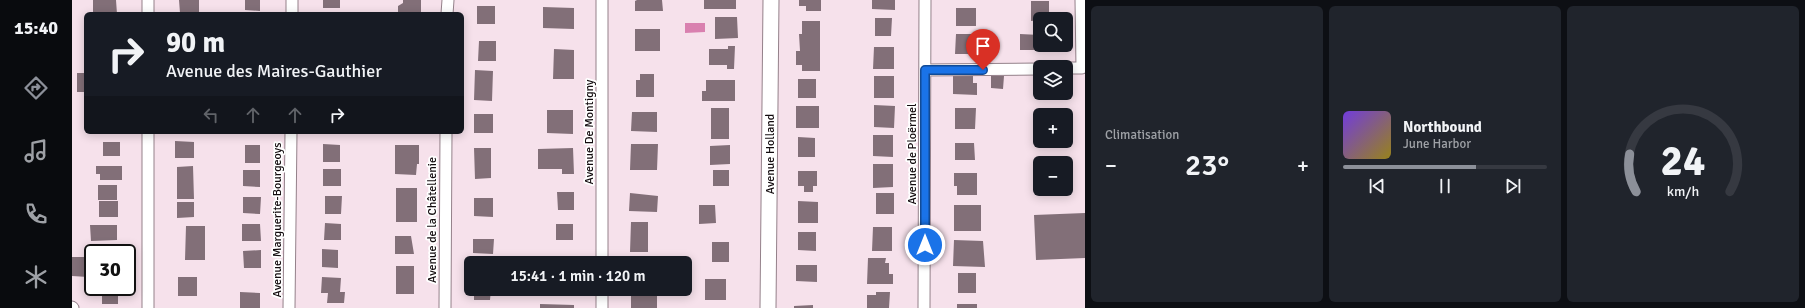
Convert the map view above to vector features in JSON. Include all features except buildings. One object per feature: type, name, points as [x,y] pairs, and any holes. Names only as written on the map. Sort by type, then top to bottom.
[{"type":"main road","name":"Avenue Holland","points":[[768,308],[771,0]]},
{"type":"street","points":[[148,0],[148,12]]},
{"type":"street","points":[[292,0],[292,12]]},
{"type":"street","points":[[447,12],[448,0]]},
{"type":"street","name":"Avenue De Montigny","points":[[602,0],[602,256]]},
{"type":"street","name":"Avenue de Ploërmel","points":[[924,308],[926,0]]},
{"type":"street","points":[[1073,68],[1082,68],[1081,0]]},
{"type":"street","points":[[925,70],[1033,69]]},
{"type":"street","points":[[148,134],[148,308]]},
{"type":"street","name":"Avenue Marguerite-Bourgeoys","points":[[290,308],[291,134]]},
{"type":"street","name":"Avenue de la Châtellenie","points":[[445,308],[446,134]]},
{"type":"street","points":[[602,296],[602,308]]},
{"type":"shaded area","points":[[685,23],[705,23],[705,32],[685,33]]},
{"type":"route","points":[[925,245],[925,70],[983,70]]}]
